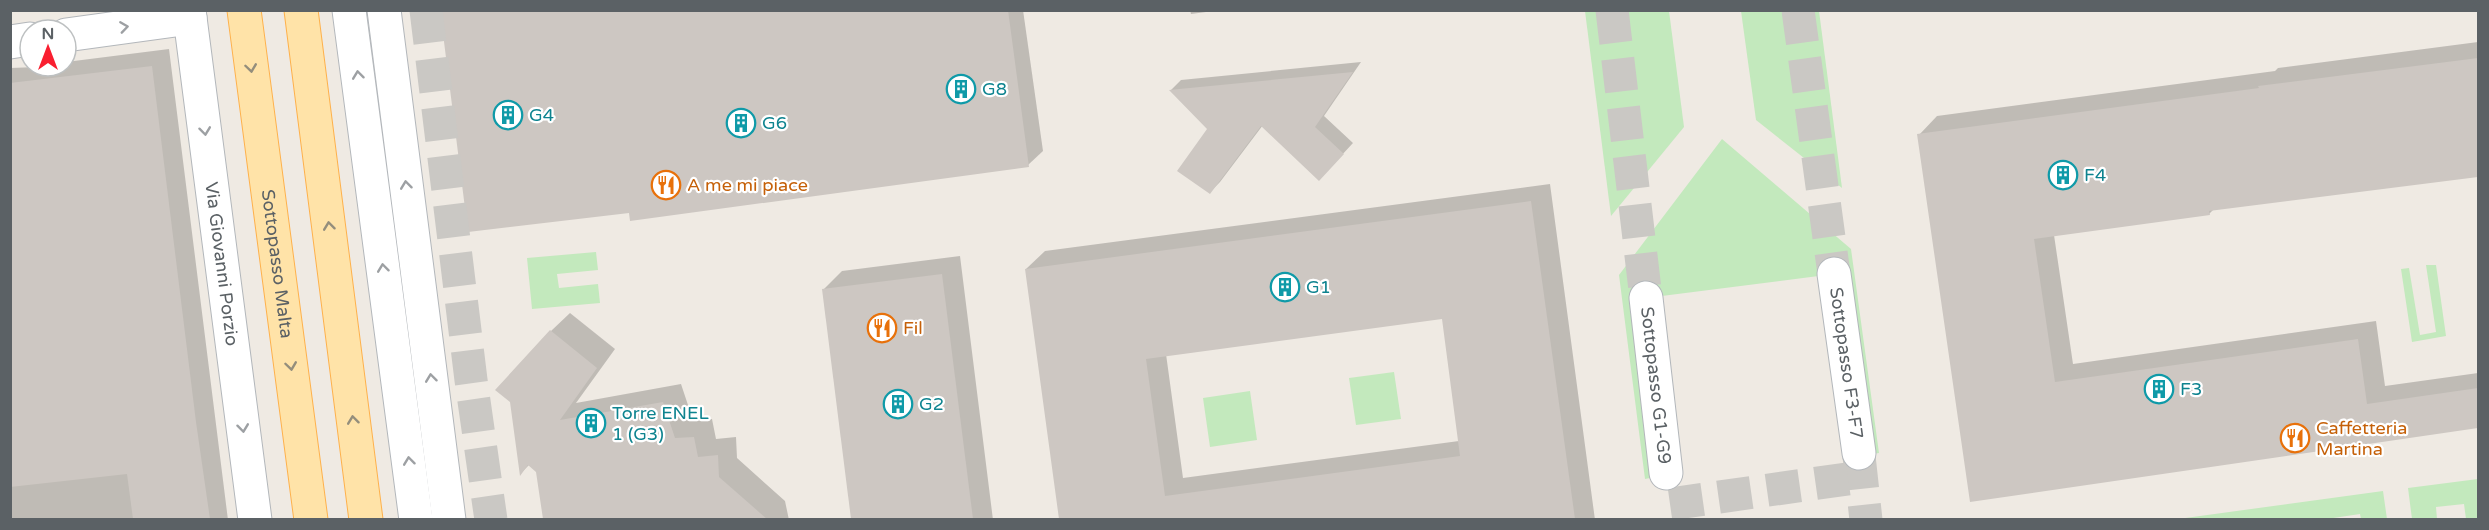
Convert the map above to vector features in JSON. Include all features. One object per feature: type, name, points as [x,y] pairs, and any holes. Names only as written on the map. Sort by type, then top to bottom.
[{"type":"main road","name":"Sottopasso Malta","points":[[244,10],[311,519]]},
{"type":"main road","points":[[301,10],[366,519]]},
{"type":"street","points":[[350,10],[416,519]]},
{"type":"street","points":[[384,10],[449,519]]},
{"type":"street","points":[[78,33],[189,14]]},
{"type":"street","name":"Via Giovanni Porzio","points":[[189,14],[255,519]]},
{"type":"street","name":"Sottopasso F3-F7","points":[[1834,274],[1858,453]]},
{"type":"street","name":"Sottopasso G1-G9","points":[[1646,298],[1666,473]]},
{"type":"green space","points":[[1585,11],[1669,11],[1684,127],[1611,216]]},
{"type":"green space","points":[[1741,11],[1819,11],[1842,188],[1756,120]]},
{"type":"green space","points":[[1722,139],[1851,249],[1879,453],[1866,455],[1834,274],[1646,298],[1660,476],[1645,479],[1619,275]]},
{"type":"green space","points":[[596,252],[598,270],[557,274],[559,288],[598,284],[600,303],[532,309],[527,258]]},
{"type":"green space","points":[[2426,265],[2436,265],[2446,336],[2412,342],[2401,269],[2409,268],[2420,335],[2436,332]]},
{"type":"green space","points":[[1394,372],[1401,419],[1356,425],[1349,378]]},
{"type":"green space","points":[[1250,391],[1257,440],[1210,447],[1203,398]]},
{"type":"green space","points":[[2478,479],[2478,519],[2466,519],[2464,504],[2436,507],[2437,519],[2412,519],[2408,488]]},
{"type":"green space","points":[[2383,491],[2387,519],[2361,519],[2360,514],[2320,520],[2178,519]]},
{"type":"building","points":[[440,10],[1008,10],[1029,167],[630,221],[629,213],[468,232]]},
{"type":"building","points":[[2478,58],[2478,177],[2209,211],[2210,215],[2034,239],[2055,382],[2358,339],[2367,404],[2478,388],[2478,428],[1970,502],[1917,134]]},
{"type":"building","points":[[152,66],[210,519],[133,519],[127,474],[10,487],[10,83],[52,78],[78,78],[78,75]]},
{"type":"building","points":[[1353,72],[1315,127],[1344,154],[1319,181],[1261,126],[1210,194],[1177,171],[1207,129],[1169,90]]},
{"type":"building","points":[[1531,201],[1575,519],[1059,519],[1025,269]],"holes":[[[1442,319],[1460,456],[1165,496],[1146,359]]]},
{"type":"building","name":"G2","points":[[942,274],[973,519],[851,519],[822,289]]},
{"type":"building","name":"Torre ENEL 1 (G3)","points":[[550,330],[597,368],[560,420],[663,402],[675,438],[694,437],[698,457],[718,455],[719,477],[767,519],[543,519],[536,472],[528,465],[520,476],[510,402],[495,390]]},
{"type":"tunnel","points":[[426,10],[471,380],[491,520]]},
{"type":"tunnel","points":[[1612,10],[1646,298]]},
{"type":"tunnel","points":[[1798,10],[1834,274]]},
{"type":"tunnel","points":[[1859,456],[1866,520]]},
{"type":"tunnel","points":[[1670,504],[1861,477]]},
{"type":"place","name":"G8","points":[[961,89]]},
{"type":"place","name":"G4","points":[[508,115]]},
{"type":"place","name":"G6","points":[[741,123]]},
{"type":"place","name":"F4","points":[[2063,175]]},
{"type":"place","name":"A me mi piace","points":[[666,185]]},
{"type":"place","name":"G1","points":[[1285,287]]},
{"type":"place","name":"Fil","points":[[882,328]]},
{"type":"place","name":"F3","points":[[2159,389]]},
{"type":"place","name":"G2","points":[[898,404]]},
{"type":"place","name":"Torre ENEL 1 (G3)","points":[[591,423]]},
{"type":"place","name":"Caffetteria Martina","points":[[2295,438]]}]
